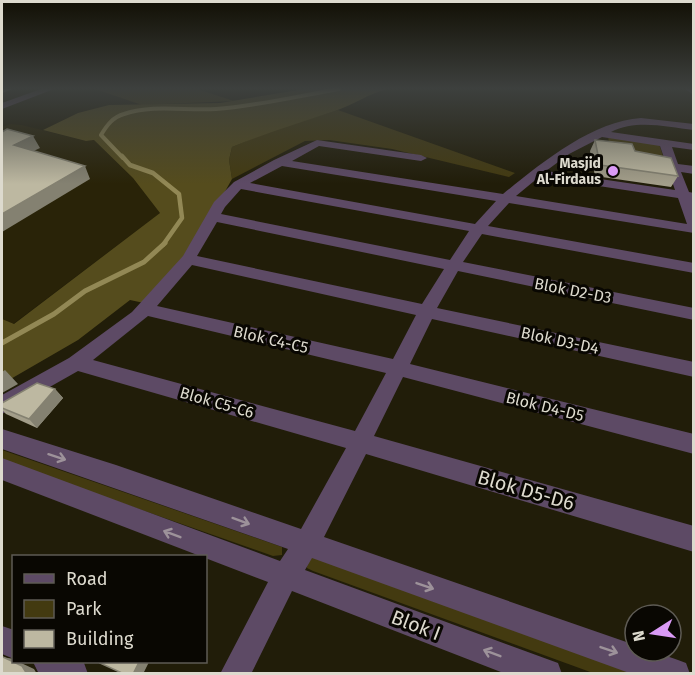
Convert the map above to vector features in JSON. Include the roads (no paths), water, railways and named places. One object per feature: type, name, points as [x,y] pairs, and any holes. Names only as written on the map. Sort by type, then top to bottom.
[{"type":"street","points":[[235,674],[286,576],[320,521],[427,311],[453,266],[479,228],[506,198],[565,152],[623,122],[631,120]]},
{"type":"street","points":[[638,120],[693,127]]},
{"type":"street","points":[[601,134],[693,147]]},
{"type":"street","points":[[2,405],[76,363],[115,335],[145,309],[188,259],[228,194],[238,185],[312,144],[323,142],[421,158]]},
{"type":"street","points":[[278,162],[693,227],[688,196],[665,143]]},
{"type":"street","points":[[674,167],[693,170]]},
{"type":"street","points":[[536,173],[688,196]]},
{"type":"street","points":[[238,185],[693,268]]},
{"type":"street","name":"Blok D2-D3","points":[[213,217],[693,314]]},
{"type":"street","name":"Blok D3-D4","points":[[188,259],[693,370]]},
{"type":"street","name":"Blok C4-C5","points":[[145,309],[397,368]]},
{"type":"street","name":"Blok C5-C6","points":[[76,363],[359,442]]},
{"type":"street","name":"Blok D4-D5","points":[[397,368],[693,444]]},
{"type":"street","points":[[2,439],[116,476],[675,674]]},
{"type":"street","name":"Blok D5-D6","points":[[359,442],[693,539]]},
{"type":"street","name":"Blok I","points":[[2,470],[547,674]]},
{"type":"street","points":[[50,663],[73,674]]},
{"type":"waterway","points":[[113,120],[101,135],[123,158]]},
{"type":"waterway","points":[[122,156],[130,165],[153,173],[179,194],[182,218],[163,244]]},
{"type":"waterway","points":[[2,343],[54,314],[85,291],[144,262],[163,244]]},
{"type":"place","name":"Masjid Al-Firdaus","points":[[613,171]]}]
